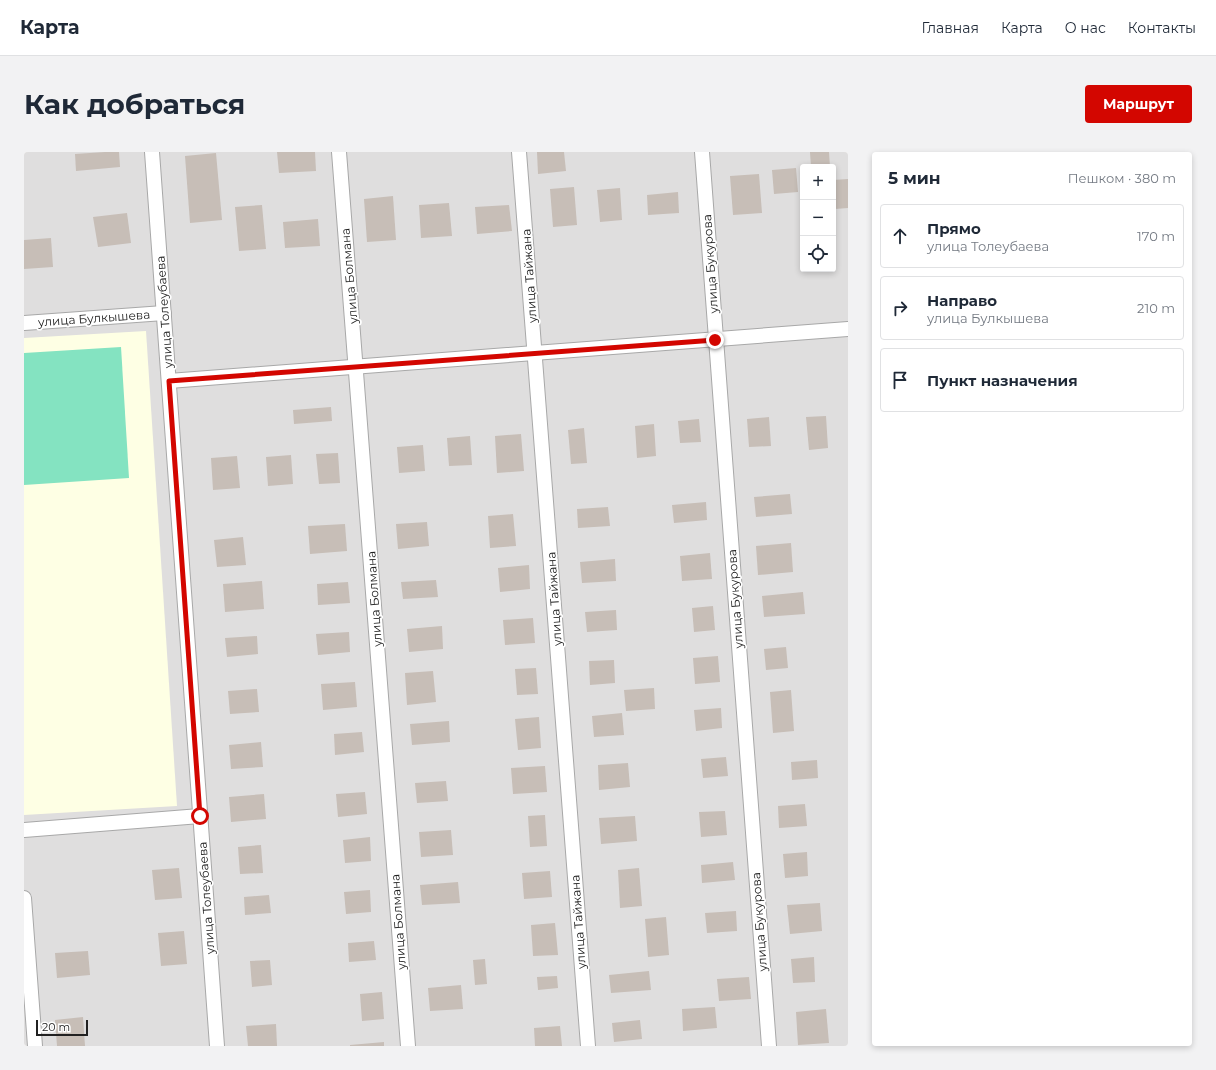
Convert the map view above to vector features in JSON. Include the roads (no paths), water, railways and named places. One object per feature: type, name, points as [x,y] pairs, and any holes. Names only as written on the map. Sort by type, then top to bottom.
[{"type":"street","name":"улица Толеубаева","points":[[152,152],[217,1046]]},
{"type":"street","name":"улица Болмана","points":[[339,152],[408,1046]]},
{"type":"street","name":"улица Тайжана","points":[[519,152],[588,1046]]},
{"type":"street","name":"улица Букурова","points":[[702,152],[769,1046]]},
{"type":"street","name":"улица Булкышева","points":[[24,323],[164,313]]},
{"type":"street","points":[[169,381],[848,329]]},
{"type":"street","points":[[24,830],[200,816]]},
{"type":"street","points":[[24,898],[35,1046]]}]
